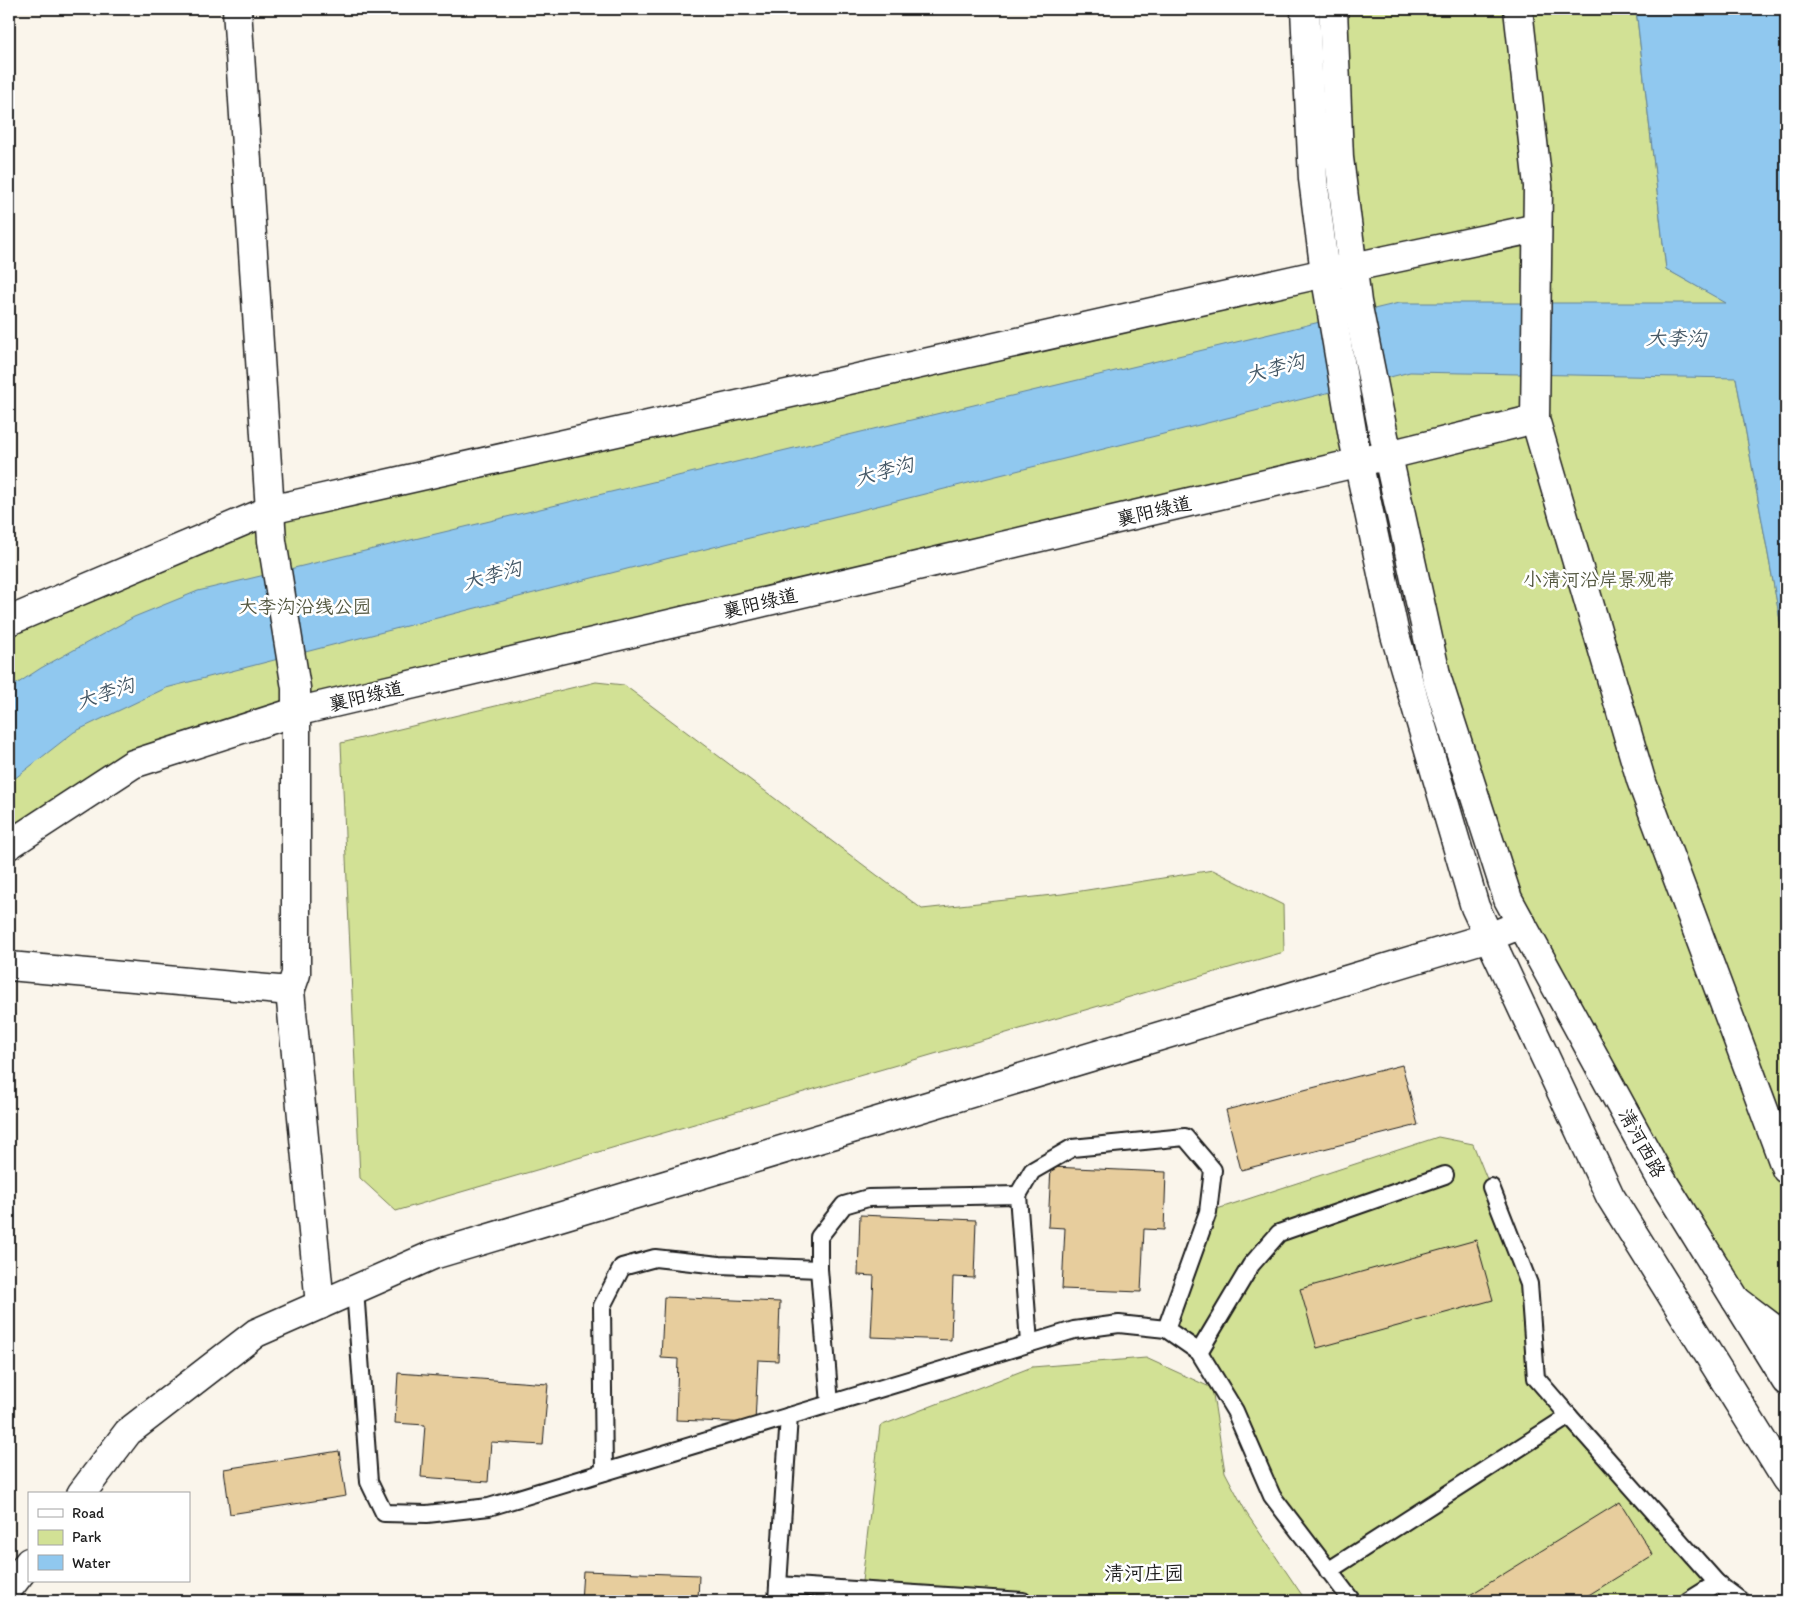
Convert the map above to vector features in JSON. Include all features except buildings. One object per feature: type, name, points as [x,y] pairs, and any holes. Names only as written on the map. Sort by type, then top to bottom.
[{"type":"street","points":[[237,9],[272,541],[280,580],[296,700],[296,974],[290,991],[320,1305]]},
{"type":"street","points":[[1305,9],[1314,179],[1325,273],[1344,301]]},
{"type":"street","points":[[1333,9],[1339,158],[1352,267],[1344,301],[1353,437],[1360,462],[1395,635],[1475,907],[1610,1196],[1786,1479]]},
{"type":"street","points":[[1518,9],[1538,186],[1534,419],[1641,780],[1786,1169]]},
{"type":"street","points":[[9,621],[270,510],[1352,267],[1537,236]]},
{"type":"street","name":"清河西路","points":[[1344,301],[1385,443],[1437,679],[1508,899],[1660,1177],[1786,1381]]},
{"type":"street","name":"襄阳绿道","points":[[9,845],[133,764],[296,700],[1360,462],[1385,443],[1534,419]]},
{"type":"street","points":[[83,1492],[128,1432],[256,1333],[433,1254],[1489,937],[1522,924]]},
{"type":"street","points":[[9,966],[290,991]]},
{"type":"street","points":[[1736,1300],[1786,1338]]},
{"type":"street","points":[[9,1588],[28,1563]]},
{"type":"lane","points":[[1029,1343],[1018,1194],[1032,1171],[1072,1148],[1185,1137],[1213,1170],[1208,1212],[1166,1328]]},
{"type":"lane","points":[[1199,1352],[1251,1265],[1279,1233],[1444,1175]]},
{"type":"lane","points":[[1491,1187],[1529,1284],[1536,1378],[1717,1583],[1741,1601]]},
{"type":"lane","points":[[830,1404],[819,1268],[819,1237],[844,1205],[868,1198],[1018,1194]]},
{"type":"lane","points":[[604,1472],[602,1306],[622,1267],[655,1258],[719,1265],[819,1268]]},
{"type":"lane","points":[[355,1289],[369,1482],[384,1513],[427,1514],[489,1507],[1074,1330],[1119,1324],[1166,1328],[1199,1352],[1235,1411],[1272,1496],[1352,1601]]},
{"type":"lane","points":[[789,1416],[778,1593],[1023,1601]]},
{"type":"lane","points":[[1328,1570],[1570,1416]]},
{"type":"lane","points":[[1688,1601],[1717,1583]]},
{"type":"green space","points":[[1322,9],[1636,9],[1666,269],[1727,303],[1736,378],[1786,653],[1786,1381],[1508,899],[1387,456],[133,764],[9,845],[9,621],[270,510],[1466,242],[1334,255]]},
{"type":"green space","points":[[596,682],[624,685],[922,909],[1062,894],[1213,870],[1283,905],[1284,952],[396,1211],[360,1178],[341,743]]},
{"type":"green space","points":[[1438,1137],[1473,1144],[1529,1284],[1536,1378],[1741,1601],[1355,1601],[1272,1496],[1199,1352],[1166,1329],[1208,1212]]},
{"type":"green space","points":[[1146,1358],[1212,1388],[1225,1472],[1247,1514],[1306,1601],[1023,1601],[861,1590],[880,1426],[1032,1367]]},
{"type":"water","name":"大李沟","points":[[1636,9],[1786,9],[1786,653],[1736,378],[1410,372],[654,562],[166,688],[74,732],[9,783],[9,689],[41,668],[134,617],[198,591],[1399,303],[1726,303],[1666,269]]},
{"type":"district","name":"清河庄园","points":[[1144,1573]]},
{"type":"park label","name":"小清河沿岸景观带","points":[[1599,579]]},
{"type":"park label","name":"大李沟沿线公园","points":[[305,606]]}]
